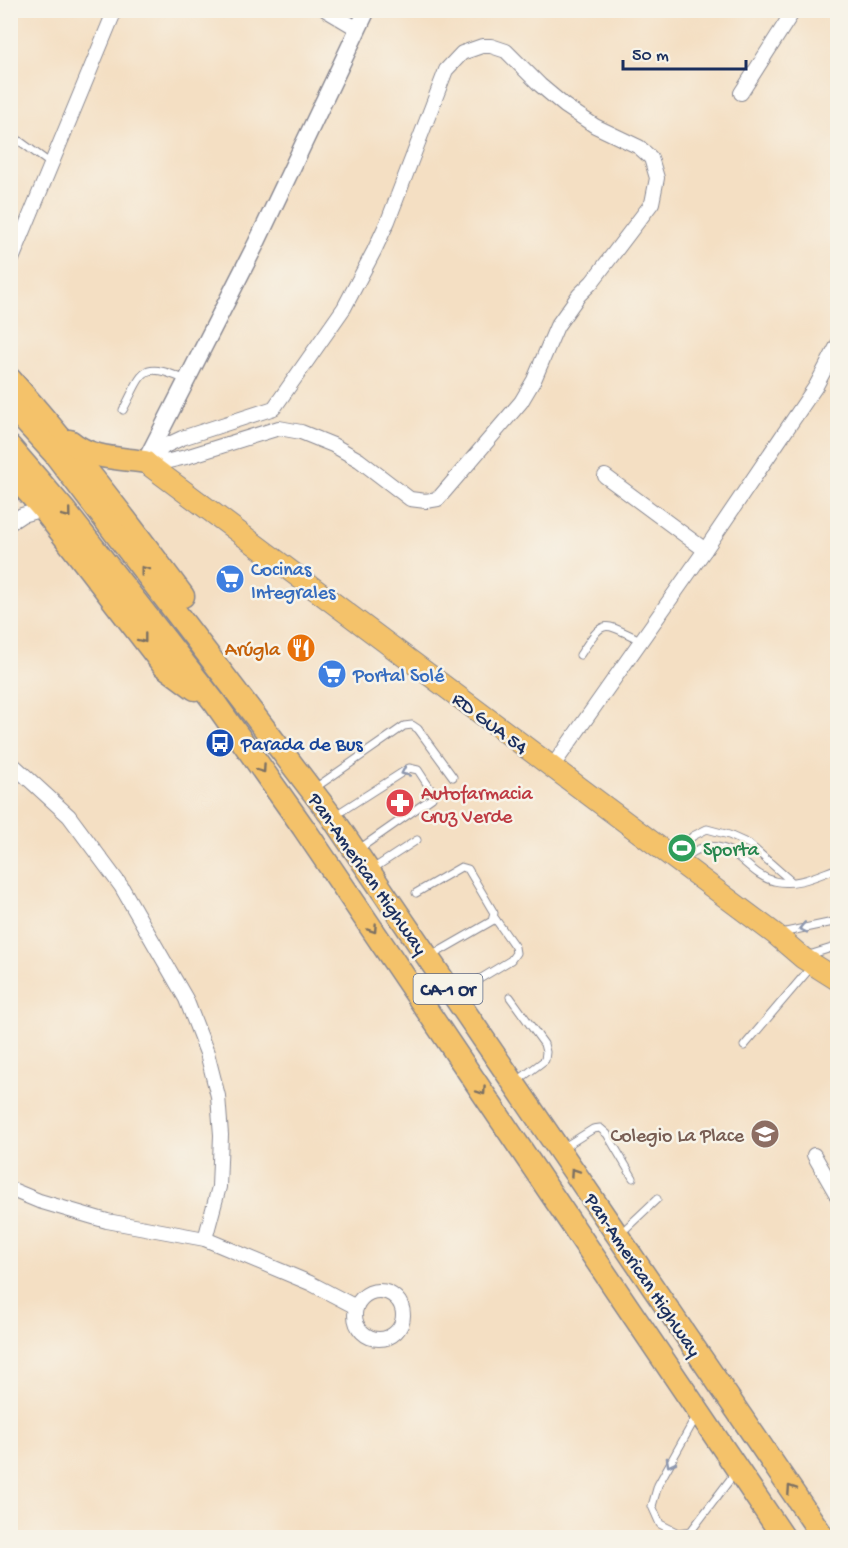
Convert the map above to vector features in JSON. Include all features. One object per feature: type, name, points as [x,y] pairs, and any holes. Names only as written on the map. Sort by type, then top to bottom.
[{"type":"highway","points":[[10,379],[48,421],[107,494],[194,610],[266,713],[283,750]]},
{"type":"highway","name":"Pan-American Highway","points":[[10,405],[54,453],[332,817],[824,1538]]},
{"type":"highway","points":[[48,421],[79,449],[101,456],[145,462]]},
{"type":"highway","name":"Pan-American Highway","points":[[10,447],[65,511],[215,703],[329,865],[784,1538]]},
{"type":"highway","points":[[107,494],[103,478],[106,471],[113,466],[145,462]]},
{"type":"highway","points":[[10,472],[22,514],[164,666],[215,703]]},
{"type":"main road","name":"RD GUA 54","points":[[145,462],[776,934],[808,961],[837,980]]},
{"type":"street","points":[[10,264],[115,10]]},
{"type":"street","points":[[326,10],[358,29]]},
{"type":"street","points":[[145,462],[256,244],[367,10]]},
{"type":"street","points":[[741,93],[794,10]]},
{"type":"street","points":[[482,46],[491,46],[506,51],[540,86],[565,106],[595,126],[639,147],[651,158],[657,178],[652,203],[557,326],[534,380],[521,402],[438,499],[426,501],[410,499],[359,460],[333,445],[301,432],[279,428],[177,459],[145,462],[165,446],[182,438],[274,408],[344,308],[388,221],[446,70],[462,53],[482,46]]},
{"type":"street","points":[[552,767],[705,550],[816,386],[837,344]]},
{"type":"street","points":[[274,408],[279,428]]},
{"type":"street","points":[[605,476],[705,550]]},
{"type":"street","points":[[10,762],[69,816],[120,886],[186,999],[207,1053],[218,1096],[221,1135],[219,1187],[205,1239]]},
{"type":"street","points":[[814,1155],[837,1197]]},
{"type":"street","points":[[10,1190],[107,1221],[205,1239],[310,1283],[356,1307]]},
{"type":"lane","points":[[10,134],[51,164]]},
{"type":"lane","points":[[123,410],[142,375],[150,370],[159,369],[187,380]]},
{"type":"lane","points":[[580,655],[598,629],[604,626],[613,627],[640,640]]},
{"type":"lane","points":[[312,790],[404,726],[412,725],[418,729],[453,777]]},
{"type":"lane","points":[[332,817],[409,768],[418,770],[433,793],[432,798],[354,852]]},
{"type":"lane","points":[[676,860],[693,836],[707,830],[729,835],[749,844],[792,883]]},
{"type":"lane","points":[[369,871],[417,840]]},
{"type":"lane","points":[[676,860],[710,846],[726,848],[763,878],[792,883],[837,868]]},
{"type":"lane","points":[[416,893],[456,868],[468,868],[494,916],[515,946],[516,953],[511,960],[478,980]]},
{"type":"lane","points":[[428,958],[492,921],[494,916]]},
{"type":"lane","points":[[776,934],[837,921]]},
{"type":"lane","points":[[744,1046],[808,961],[837,946]]},
{"type":"lane","points":[[510,997],[544,1044],[546,1052],[545,1060],[514,1084]]},
{"type":"lane","points":[[559,1150],[593,1129],[600,1128],[607,1134],[633,1178]]},
{"type":"lane","points":[[618,1236],[657,1199]]},
{"type":"lane","points":[[699,1412],[658,1485],[652,1506],[660,1524],[677,1535],[690,1531],[738,1469]]},
{"type":"place","name":"Cocinas Integrales","points":[[230,579]]},
{"type":"place","name":"Arúgla","points":[[301,648]]},
{"type":"place","name":"Portal Solé","points":[[332,674]]},
{"type":"place","name":"Parada de Bus","points":[[220,743]]},
{"type":"place","name":"Autofarmacia Cruz Verde","points":[[400,803]]},
{"type":"place","name":"Sporta","points":[[682,848]]},
{"type":"place","name":"Colegio La Place","points":[[765,1134]]}]
